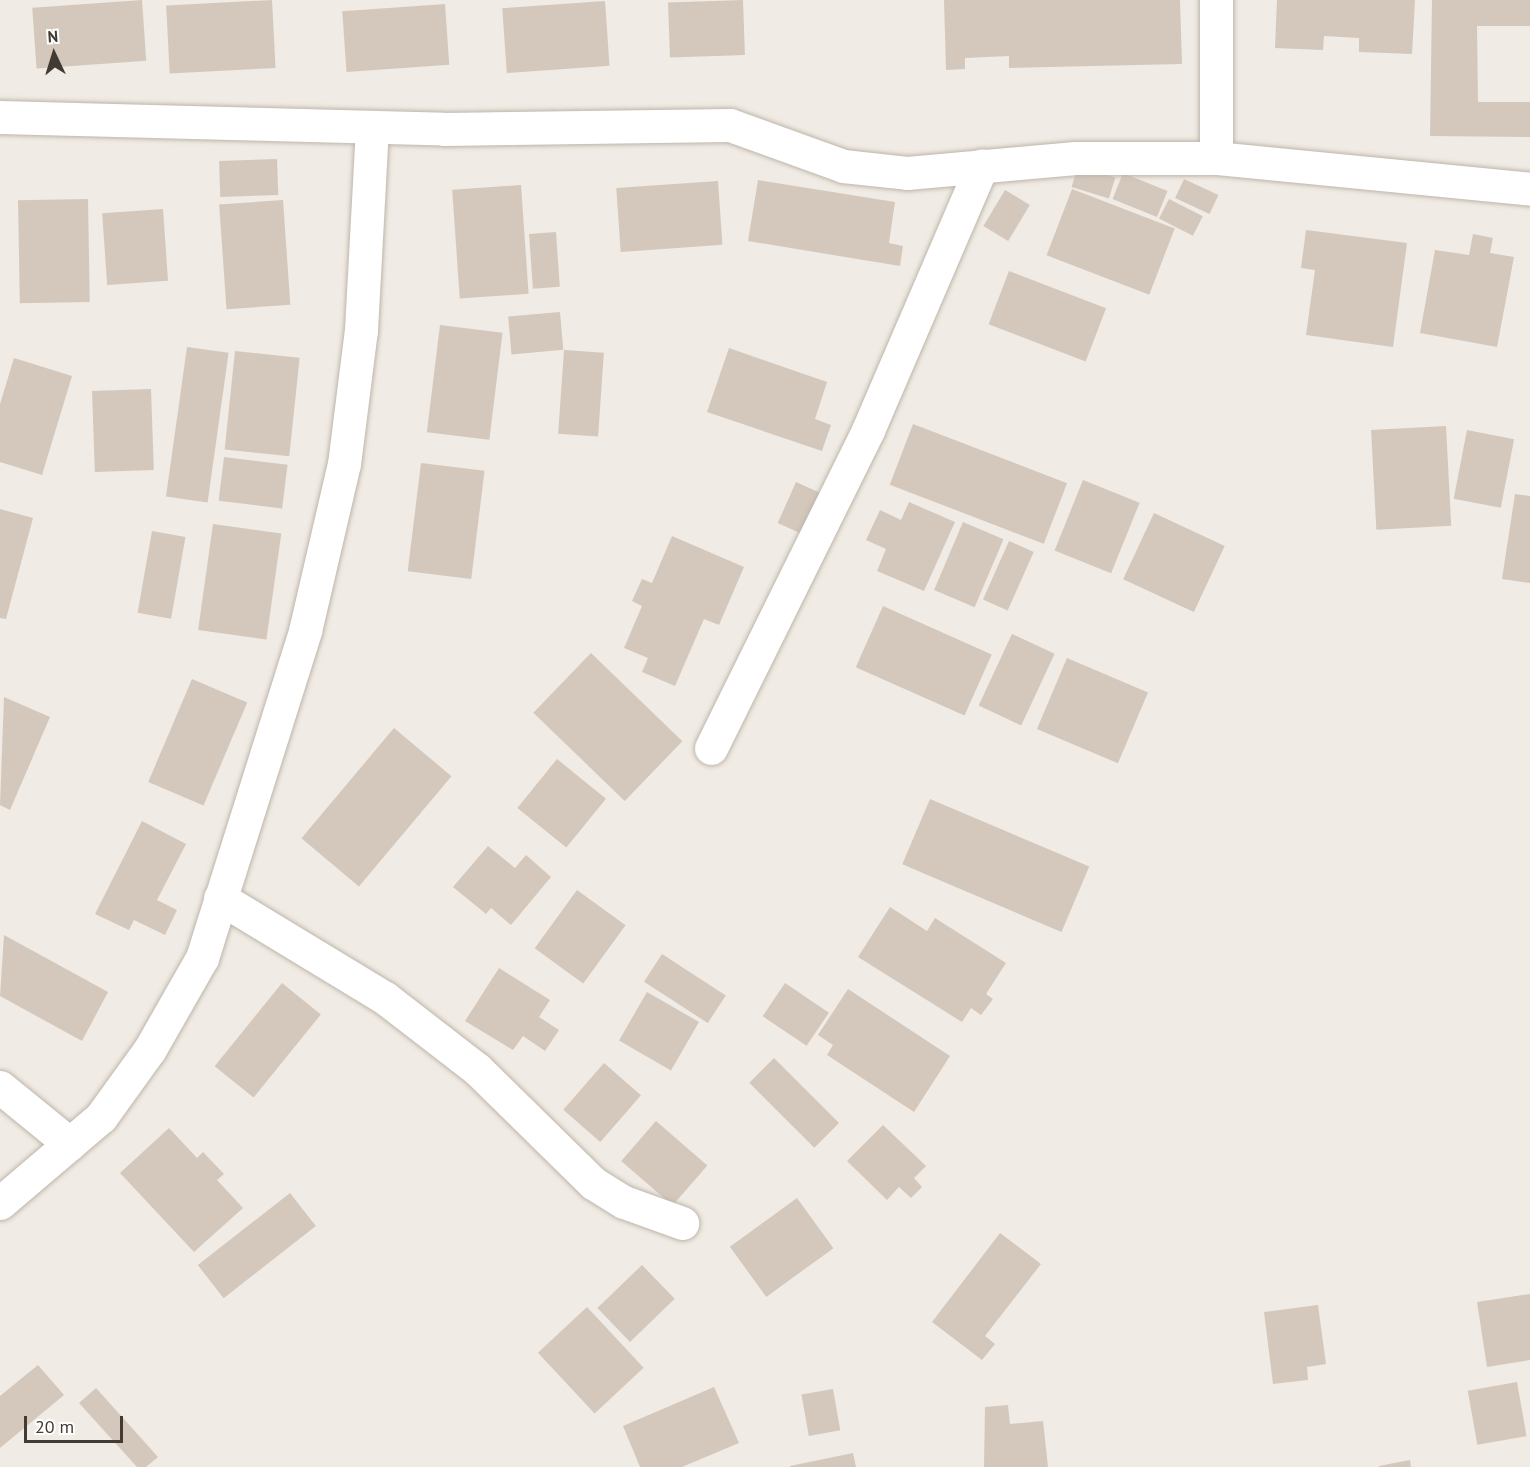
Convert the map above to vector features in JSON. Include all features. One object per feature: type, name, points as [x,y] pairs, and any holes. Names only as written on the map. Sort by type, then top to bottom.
[{"type":"street","points":[[1216,0],[1216,158]]},
{"type":"street","points":[[0,117],[372,127],[730,125],[843,166],[907,173],[982,165],[1216,158],[1530,189]]},
{"type":"street","points":[[0,1203],[101,1117],[150,1049],[201,958],[305,631],[344,464],[361,330],[372,127]]},
{"type":"street","points":[[711,748],[867,430],[982,165]]},
{"type":"street","points":[[220,898],[385,998],[477,1069],[593,1183],[624,1202],[682,1223]]},
{"type":"street","points":[[0,1087],[70,1144]]},
{"type":"building","points":[[142,0],[146,61],[37,69],[32,8]]},
{"type":"building","points":[[272,0],[276,68],[170,73],[166,6]]},
{"type":"building","points":[[743,0],[745,55],[670,58],[668,3]]},
{"type":"building","points":[[944,0],[1180,0],[1182,64],[1009,68],[1009,56],[965,58],[965,69],[946,70]]},
{"type":"building","points":[[1277,0],[1415,0],[1412,54],[1359,52],[1359,38],[1324,36],[1323,50],[1275,48]]},
{"type":"building","points":[[1432,0],[1530,0],[1530,26],[1477,26],[1478,102],[1530,102],[1530,137],[1430,136]]},
{"type":"building","points":[[605,1],[610,66],[507,73],[502,8]]},
{"type":"building","points":[[445,4],[449,65],[347,72],[342,11]]},
{"type":"building","points":[[277,159],[278,195],[220,197],[219,161]]},
{"type":"building","points":[[1078,166],[1115,177],[1109,198],[1072,187]]},
{"type":"building","points":[[1123,173],[1168,191],[1157,217],[1113,199]]},
{"type":"building","points":[[1184,179],[1218,195],[1210,214],[1175,198]]},
{"type":"building","points":[[758,180],[895,202],[889,243],[903,246],[900,266],[748,241]]},
{"type":"building","points":[[718,181],[722,245],[621,252],[616,188]]},
{"type":"building","points":[[521,185],[529,294],[460,299],[452,190]]},
{"type":"building","points":[[1072,189],[1175,228],[1149,295],[1047,255]]},
{"type":"building","points":[[1005,190],[1030,205],[1008,241],[983,226]]},
{"type":"building","points":[[88,199],[90,302],[20,303],[18,200]]},
{"type":"building","points":[[1169,199],[1203,216],[1193,236],[1159,219]]},
{"type":"building","points":[[283,200],[290,305],[226,309],[219,204]]},
{"type":"building","points":[[163,209],[168,281],[107,285],[102,213]]},
{"type":"building","points":[[1306,230],[1407,243],[1393,347],[1306,335],[1315,270],[1301,268]]},
{"type":"building","points":[[556,232],[560,287],[533,289],[529,234]]},
{"type":"building","points":[[1473,234],[1493,238],[1490,253],[1514,257],[1497,347],[1420,333],[1435,250],[1469,255]]},
{"type":"building","points":[[1009,271],[1106,308],[1086,361],[989,324]]},
{"type":"building","points":[[560,312],[563,350],[512,354],[508,317]]},
{"type":"building","points":[[440,325],[503,333],[489,440],[427,432]]},
{"type":"building","points":[[187,347],[229,353],[208,502],[166,497]]},
{"type":"building","points":[[729,348],[827,382],[815,419],[831,425],[822,451],[707,412]]},
{"type":"building","points":[[564,350],[604,353],[598,437],[558,434]]},
{"type":"building","points":[[235,351],[300,358],[289,456],[225,449]]},
{"type":"building","points":[[14,358],[72,376],[42,475],[0,462],[0,404]]},
{"type":"building","points":[[151,389],[154,470],[95,472],[92,391]]},
{"type":"building","points":[[913,424],[1067,483],[1044,544],[890,485]]},
{"type":"building","points":[[1446,426],[1451,526],[1376,530],[1371,430]]},
{"type":"building","points":[[1467,430],[1514,439],[1501,508],[1454,499]]},
{"type":"building","points":[[224,457],[288,465],[282,508],[219,501]]},
{"type":"building","points":[[421,463],[485,471],[471,579],[408,571]]},
{"type":"building","points":[[1083,480],[1140,503],[1111,573],[1055,550]]},
{"type":"building","points":[[796,482],[829,497],[811,538],[778,523]]},
{"type":"building","points":[[1515,494],[1530,496],[1530,583],[1502,579]]},
{"type":"building","points":[[909,502],[955,522],[924,591],[877,571],[886,549],[866,540],[880,510],[901,520]]},
{"type":"building","points":[[0,509],[33,518],[6,619],[0,618]]},
{"type":"building","points":[[1154,513],[1225,546],[1194,612],[1123,579]]},
{"type":"building","points":[[963,522],[1004,539],[975,607],[934,590]]},
{"type":"building","points":[[213,524],[281,534],[266,640],[198,630]]},
{"type":"building","points":[[152,531],[185,537],[171,619],[138,613]]},
{"type":"building","points":[[672,536],[744,567],[719,625],[704,619],[675,686],[642,672],[648,658],[624,648],[642,606],[632,601],[642,579],[652,583]]},
{"type":"building","points":[[1009,541],[1034,552],[1008,610],[983,599]]},
{"type":"building","points":[[883,606],[992,654],[964,716],[856,667]]},
{"type":"building","points":[[1012,634],[1055,654],[1021,725],[979,706]]},
{"type":"building","points":[[591,653],[682,741],[625,801],[533,713]]},
{"type":"building","points":[[1067,658],[1148,692],[1118,763],[1037,729]]},
{"type":"building","points":[[192,679],[247,702],[203,806],[148,782]]},
{"type":"building","points":[[4,697],[50,717],[10,810],[0,805]]},
{"type":"building","points":[[394,728],[451,776],[359,887],[301,838]]},
{"type":"building","points":[[557,759],[606,799],[566,848],[517,808]]},
{"type":"building","points":[[930,799],[1089,867],[1062,932],[902,864]]},
{"type":"building","points":[[142,821],[186,844],[157,900],[177,910],[165,935],[134,920],[129,930],[95,914]]},
{"type":"building","points":[[488,846],[515,868],[526,855],[551,877],[511,925],[491,908],[486,914],[453,887]]},
{"type":"building","points":[[577,890],[626,925],[583,984],[535,948]]},
{"type":"building","points":[[890,907],[927,931],[935,918],[1006,963],[986,994],[993,999],[981,1015],[971,1008],[962,1022],[858,957]]},
{"type":"building","points":[[4,935],[108,992],[82,1041],[0,996]]},
{"type":"building","points":[[662,954],[726,995],[708,1023],[644,982]]},
{"type":"building","points":[[499,968],[550,1000],[539,1017],[559,1030],[545,1051],[523,1036],[513,1050],[465,1021]]},
{"type":"building","points":[[282,983],[321,1014],[254,1098],[215,1066]]},
{"type":"building","points":[[785,983],[829,1013],[807,1046],[763,1016]]},
{"type":"building","points":[[848,989],[950,1056],[914,1112],[827,1055],[833,1045],[818,1035]]},
{"type":"building","points":[[647,992],[699,1022],[671,1070],[619,1040]]},
{"type":"building","points":[[774,1058],[839,1123],[814,1148],[749,1083]]},
{"type":"building","points":[[604,1063],[641,1095],[600,1142],[563,1110]]},
{"type":"building","points":[[656,1121],[707,1166],[673,1206],[621,1161]]},
{"type":"building","points":[[883,1125],[926,1166],[914,1178],[922,1187],[911,1198],[899,1187],[887,1200],[847,1161]]},
{"type":"building","points":[[169,1128],[197,1158],[203,1152],[224,1174],[217,1180],[243,1208],[194,1252],[120,1173]]},
{"type":"building","points":[[290,1193],[316,1226],[224,1298],[198,1265]]},
{"type":"building","points":[[797,1198],[833,1248],[766,1297],[730,1247]]},
{"type":"building","points":[[1000,1233],[1041,1264],[985,1336],[995,1344],[982,1360],[932,1322]]},
{"type":"building","points":[[642,1265],[675,1299],[630,1342],[597,1308]]},
{"type":"building","points":[[1530,1294],[1530,1360],[1487,1367],[1477,1302]]},
{"type":"building","points":[[1318,1305],[1326,1364],[1307,1367],[1308,1380],[1273,1384],[1264,1312]]},
{"type":"building","points":[[587,1307],[644,1368],[595,1413],[538,1353]]},
{"type":"building","points":[[38,1365],[64,1395],[0,1448],[0,1396]]},
{"type":"building","points":[[1517,1382],[1527,1436],[1477,1445],[1468,1391]]},
{"type":"building","points":[[714,1387],[739,1443],[682,1467],[640,1467],[623,1426]]},
{"type":"building","points":[[96,1388],[158,1457],[146,1467],[137,1467],[79,1403]]},
{"type":"building","points":[[833,1389],[840,1430],[809,1436],[801,1395]]},
{"type":"building","points":[[1008,1405],[1010,1424],[1043,1421],[1048,1467],[984,1467],[985,1407]]},
{"type":"building","points":[[853,1453],[856,1467],[790,1467],[790,1466]]},
{"type":"building","points":[[1410,1460],[1411,1467],[1379,1467],[1379,1466]]}]
